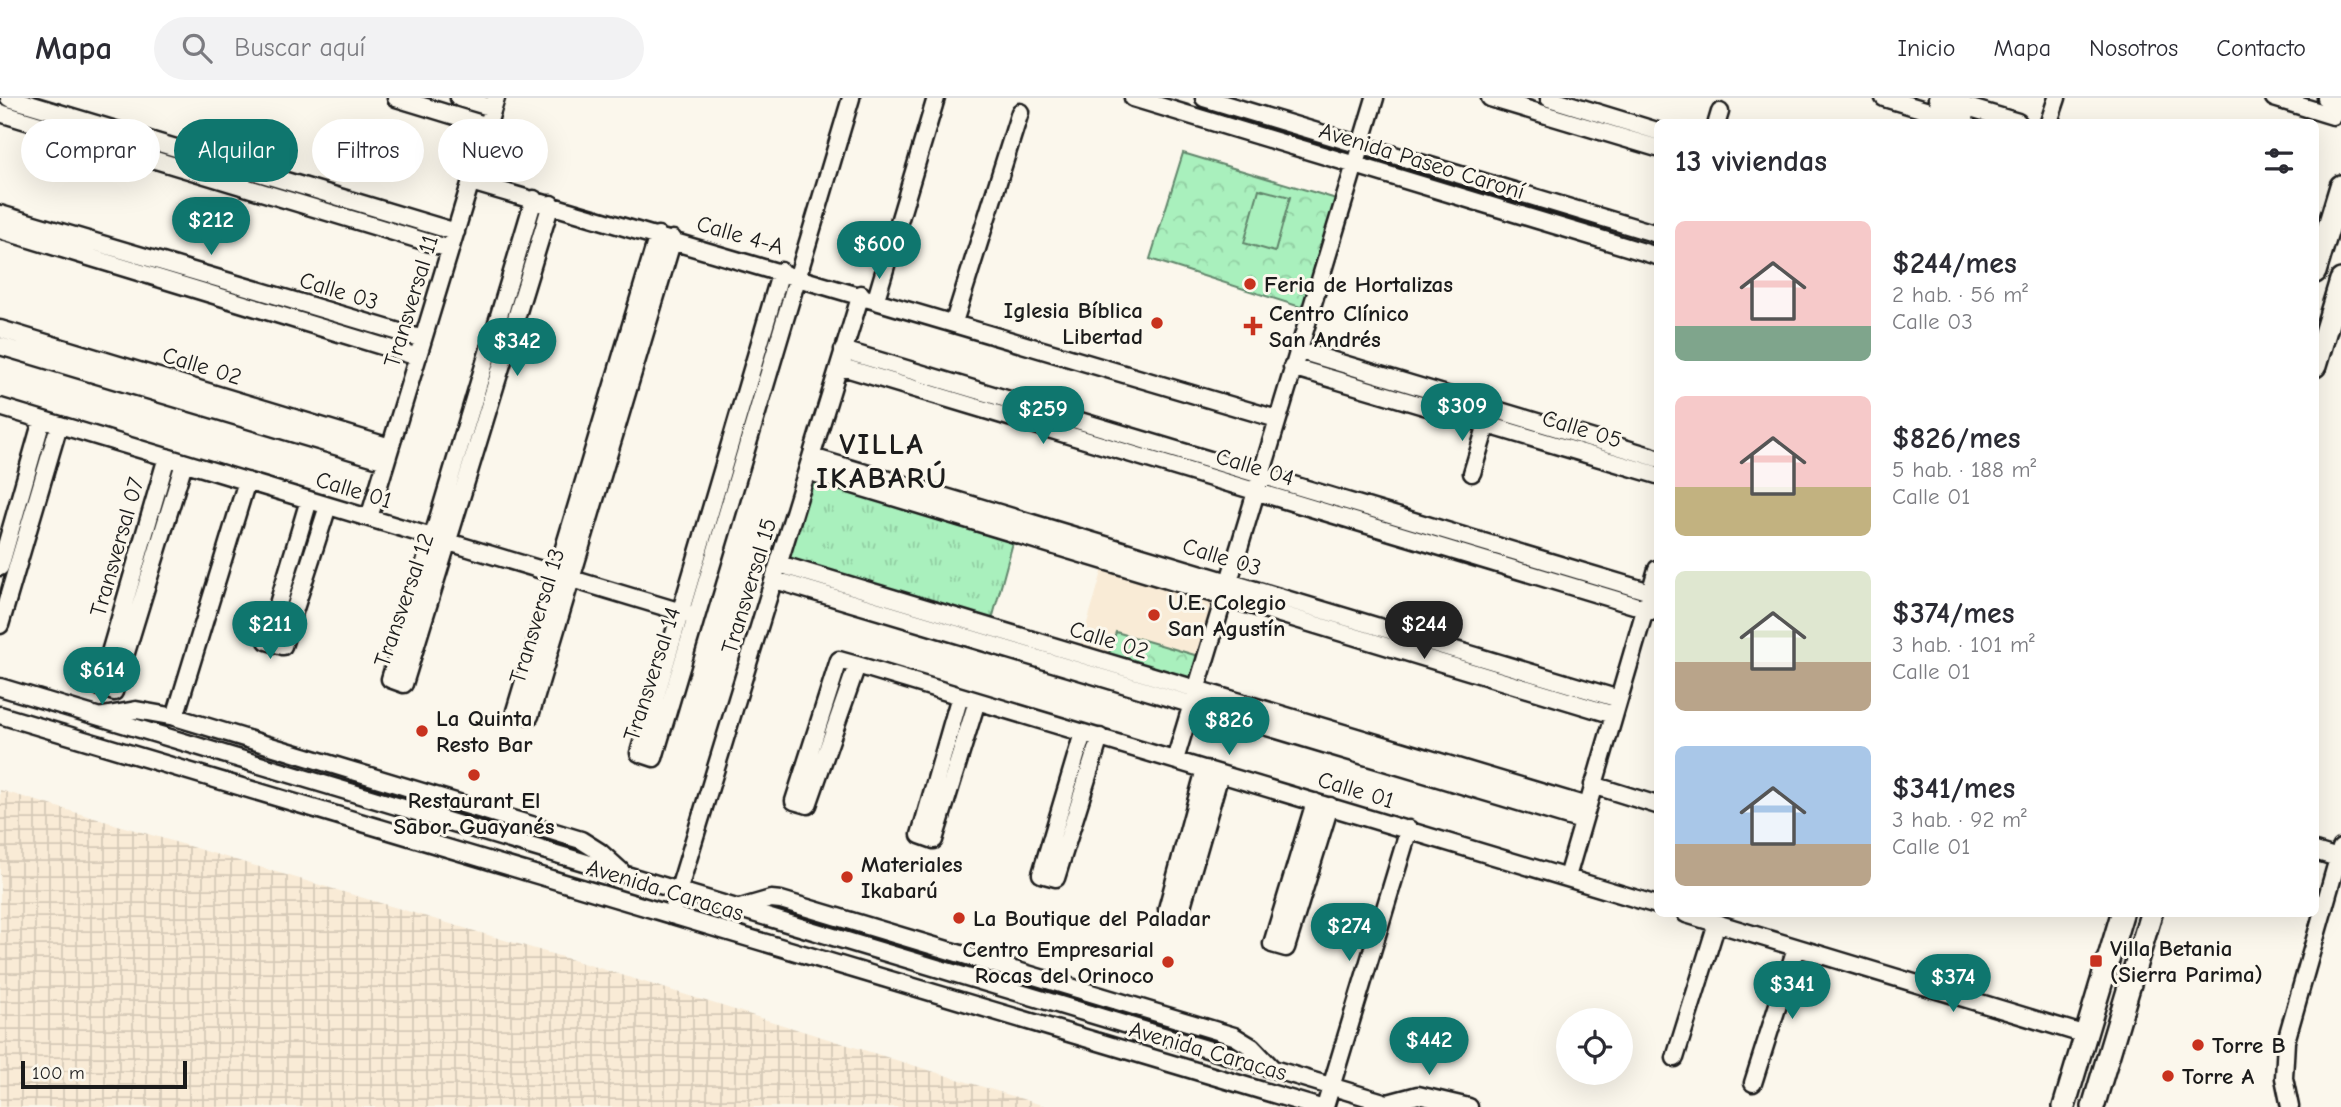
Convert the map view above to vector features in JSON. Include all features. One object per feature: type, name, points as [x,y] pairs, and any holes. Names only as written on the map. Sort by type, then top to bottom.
[{"type":"main road","points":[[2319,259],[2341,186]]},
{"type":"main road","points":[[2319,353],[2341,280]]},
{"type":"main road","points":[[2064,1107],[2121,917]]},
{"type":"main road","points":[[2093,1107],[2150,917]]},
{"type":"street","points":[[9,98],[450,249]]},
{"type":"street","points":[[396,98],[465,119]]},
{"type":"street","points":[[459,98],[495,103]]},
{"type":"street","name":"Transversal 14","points":[[688,614],[654,758],[639,753],[688,614],[788,273],[851,98]]},
{"type":"street","name":"Transversal 15","points":[[671,915],[841,358],[868,296],[936,98]]},
{"type":"street","name":"Avenida Paseo Caroní","points":[[1133,98],[1654,255]]},
{"type":"street","name":"Avenida Paseo Caroní","points":[[1204,98],[1654,233]]},
{"type":"street","points":[[1175,760],[1374,98]]},
{"type":"street","points":[[1490,98],[1545,103],[1654,130]]},
{"type":"street","points":[[1885,98],[1956,119]]},
{"type":"street","points":[[1937,98],[2008,119]]},
{"type":"street","points":[[2050,119],[2057,98]]},
{"type":"street","points":[[2274,98],[2333,116],[2337,101],[2326,98]]},
{"type":"street","points":[[1545,103],[1654,147]]},
{"type":"street","points":[[954,322],[1020,112]]},
{"type":"street","points":[[0,113],[456,232]]},
{"type":"street","name":"Transversal 11","points":[[369,518],[471,182]]},
{"type":"street","name":"Calle 4-A","points":[[474,182],[868,296],[1276,419]]},
{"type":"street","name":"Transversal 12","points":[[491,372],[534,199]]},
{"type":"street","name":"Transversal 12","points":[[440,539],[404,684],[390,679],[440,539],[491,372],[551,204]]},
{"type":"street","name":"Calle 03","points":[[0,214],[226,290],[320,327],[418,357]]},
{"type":"street","name":"Calle 03","points":[[0,230],[226,290],[325,310],[423,339]]},
{"type":"street","name":"Transversal 13","points":[[564,576],[530,716],[515,711],[564,576],[666,237]]},
{"type":"street","points":[[320,327],[325,310]]},
{"type":"street","name":"Calle 02","points":[[0,329],[196,397]]},
{"type":"street","name":"Calle 02","points":[[0,346],[196,397],[388,454]]},
{"type":"street","name":"Calle 05","points":[[1297,350],[1654,457]]},
{"type":"street","name":"Calle 04","points":[[841,358],[1050,420],[1260,474],[1654,593]]},
{"type":"street","name":"Calle 05","points":[[1292,367],[1654,474]]},
{"type":"street","name":"Calle 01","points":[[0,407],[688,614]]},
{"type":"street","points":[[1472,473],[1492,408]]},
{"type":"street","points":[[0,567],[41,420]]},
{"type":"street","name":"Calle 04","points":[[1050,420],[1255,491],[1652,610]]},
{"type":"street","points":[[0,625],[59,425]]},
{"type":"street","name":"Transversal 07","points":[[167,457],[100,687],[114,692],[184,463]]},
{"type":"street","name":"Calle 03","points":[[809,464],[1422,649],[1619,699]]},
{"type":"street","points":[[174,717],[247,481]]},
{"type":"street","points":[[309,500],[268,641],[283,646],[328,506]]},
{"type":"street","points":[[1451,550],[1456,533]]},
{"type":"street","points":[[1559,582],[1564,566]]},
{"type":"street","name":"Calle 02","points":[[777,573],[1585,814]]},
{"type":"street","points":[[1567,877],[1619,699],[1652,610],[1654,593]]},
{"type":"street","name":"Calle 03","points":[[1422,649],[1568,702],[1614,715]]},
{"type":"street","name":"Calle 01","points":[[857,666],[808,805],[794,801],[839,660],[1654,904]]},
{"type":"street","points":[[1568,702],[1573,686]]},
{"type":"street","name":"Avenida Caracas","points":[[0,687],[1331,1087],[1394,1105],[1418,1095],[1469,1107]]},
{"type":"street","points":[[960,696],[920,835],[934,840],[977,701]]},
{"type":"street","name":"Avenida Caracas","points":[[100,717],[136,710],[174,717],[581,840],[600,852],[622,873]]},
{"type":"street","name":"Avenida Caracas","points":[[0,715],[1317,1107]]},
{"type":"street","points":[[1083,733],[1041,874],[1056,878],[1100,737]]},
{"type":"street","points":[[1213,772],[1180,913],[1167,909],[1213,772]]},
{"type":"street","points":[[1593,785],[1654,803]]},
{"type":"street","points":[[1322,804],[1286,948],[1272,944],[1322,804]]},
{"type":"street","points":[[1325,1107],[1409,830]]},
{"type":"street","points":[[2290,1107],[2284,1079],[2286,1041],[2340,855],[2319,852]]},
{"type":"street","points":[[1696,917],[2086,1035]]},
{"type":"street","points":[[1675,1058],[1717,923]]},
{"type":"street","points":[[1753,1083],[1796,947]]},
{"type":"shaded area","name":"U.E. Colegio San Agustín","points":[[1105,562],[1223,599],[1205,658],[1116,632],[1106,662],[1078,654]]},
{"type":"shaded area","points":[[0,790],[599,968],[1048,1107],[0,1107]]},
{"type":"green space","points":[[1183,153],[1343,201],[1310,310],[1150,259]]},
{"type":"green space","points":[[1259,189],[1290,197],[1275,252],[1244,243]]},
{"type":"green space","points":[[812,456],[1619,700],[1614,715],[1015,535],[990,627],[1587,807],[1583,821],[775,580]]},
{"type":"green space","points":[[1116,632],[1205,658],[1196,689],[1106,662]]},
{"type":"place","name":"Feria de Hortalizas","points":[[1250,284]]},
{"type":"place","name":"Iglesia Bíblica Libertad","points":[[1157,323]]},
{"type":"place","name":"Centro Clínico San Andrés","points":[[1253,326]]},
{"type":"place","name":"U.E. Colegio San Agustín","points":[[1154,615]]},
{"type":"place","name":"La Quinta Resto Bar","points":[[422,731]]},
{"type":"place","name":"Restaurant El Sabor Guayanés","points":[[474,775]]},
{"type":"place","name":"Materiales Ikabarú","points":[[847,877]]},
{"type":"place","name":"La Boutique del Paladar","points":[[959,918]]},
{"type":"place","name":"Villa Betania (Sierra Parima)","points":[[2096,961]]},
{"type":"place","name":"Centro Empresarial Rocas del Orinoco","points":[[1168,962]]},
{"type":"place","name":"Torre B","points":[[2198,1045]]},
{"type":"place","name":"Torre A","points":[[2168,1076]]},
{"type":"district","name":"VILLA IKABARÚ","points":[[882,461]]}]
